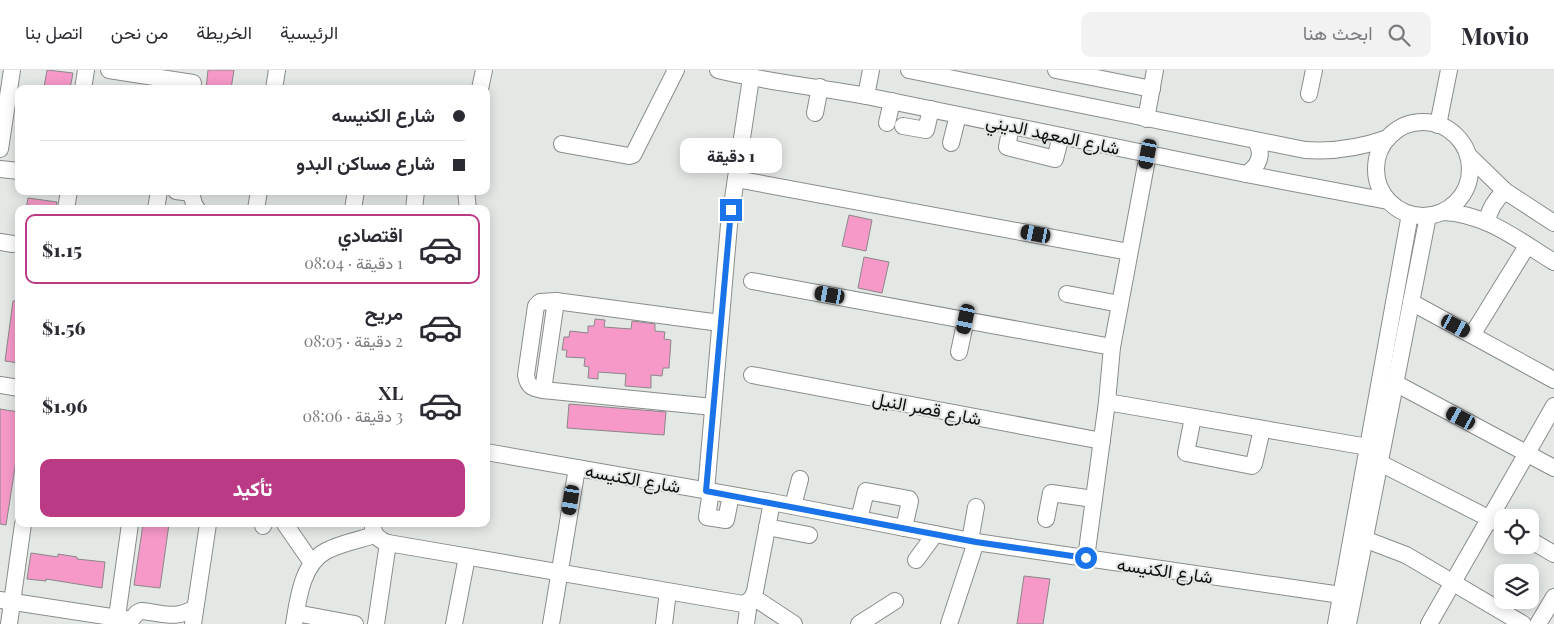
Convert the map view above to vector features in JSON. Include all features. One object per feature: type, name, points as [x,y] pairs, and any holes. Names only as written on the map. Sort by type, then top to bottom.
[{"type":"street","points":[[0,149],[12,70]]},
{"type":"street","points":[[84,85],[86,70]]},
{"type":"street","points":[[110,70],[194,81]]},
{"type":"street","points":[[275,85],[277,70]]},
{"type":"street","points":[[481,85],[484,70]]},
{"type":"street","points":[[562,144],[629,156],[633,155],[676,70]]},
{"type":"street","name":"شارع المعهد الديني","points":[[718,70],[751,78],[820,87],[892,101],[1246,174],[1388,201]]},
{"type":"street","points":[[866,96],[871,70]]},
{"type":"street","name":"شارع المعهد الديني","points":[[909,70],[1305,150],[1322,151],[1356,148],[1388,138]]},
{"type":"street","points":[[1056,70],[1152,89]]},
{"type":"street","points":[[1146,119],[1156,70]]},
{"type":"street","points":[[1309,94],[1314,70]]},
{"type":"street","points":[[1438,125],[1449,70]]},
{"type":"street","points":[[732,495],[726,520],[707,516],[713,407],[729,225],[751,78]]},
{"type":"street","points":[[815,113],[820,87]]},
{"type":"street","points":[[892,101],[895,125],[926,130],[931,109]]},
{"type":"street","points":[[951,143],[958,115]]},
{"type":"street","points":[[1554,223],[1505,191],[1468,155],[1458,138],[1438,125],[1413,124],[1395,132],[1388,138],[1378,155],[1376,175],[1379,184],[1388,201],[1396,207],[1410,214],[1465,214],[1487,222],[1554,262]]},
{"type":"street","points":[[1011,126],[1007,148],[1055,159],[1061,136]]},
{"type":"street","points":[[1246,174],[1256,167],[1259,162],[1260,151],[1256,141]]},
{"type":"street","points":[[1086,558],[1107,402],[1112,347],[1148,154]]},
{"type":"street","points":[[1348,624],[1411,302],[1436,214],[1458,201],[1468,184],[1470,174],[1468,155]]},
{"type":"street","points":[[0,169],[15,171]]},
{"type":"street","points":[[736,179],[1129,252]]},
{"type":"street","points":[[1487,222],[1488,214],[1495,201],[1505,191]]},
{"type":"street","points":[[1336,624],[1410,214]]},
{"type":"street","points":[[1472,335],[1527,246]]},
{"type":"street","points":[[752,281],[1112,347]]},
{"type":"street","points":[[1067,294],[1120,304]]},
{"type":"street","points":[[713,407],[542,390],[532,388],[528,384],[526,376],[536,306],[540,302],[556,301],[720,323]]},
{"type":"street","points":[[1411,302],[1554,380]]},
{"type":"street","points":[[959,352],[966,319]]},
{"type":"street","name":"شارع قصر النيل","points":[[752,375],[1102,441]]},
{"type":"street","points":[[1395,383],[1554,468]]},
{"type":"street","points":[[0,385],[15,387]]},
{"type":"street","points":[[1107,402],[1368,447]]},
{"type":"street","points":[[1501,509],[1527,453],[1554,406]]},
{"type":"street","points":[[1193,416],[1186,453],[1252,466],[1262,429]]},
{"type":"street","name":"شارع الكنيسه","points":[[490,453],[772,502],[973,542],[1341,595]]},
{"type":"street","points":[[1380,463],[1494,520]]},
{"type":"street","points":[[551,624],[577,468]]},
{"type":"street","points":[[793,506],[800,479]]},
{"type":"street","points":[[859,519],[865,492],[867,491],[910,500],[904,528]]},
{"type":"street","points":[[1046,519],[1051,493],[1094,499]]},
{"type":"street","points":[[746,624],[772,502]]},
{"type":"street","points":[[950,624],[973,542],[976,507]]},
{"type":"street","points":[[1429,624],[1453,583],[1494,524]]},
{"type":"street","points":[[9,624],[6,601],[21,527]]},
{"type":"street","points":[[124,621],[130,527]]},
{"type":"street","points":[[6,601],[124,621],[141,611],[176,616],[186,614],[194,616],[208,527]]},
{"type":"street","points":[[287,527],[312,563]]},
{"type":"street","points":[[767,527],[809,535]]},
{"type":"street","points":[[356,624],[295,619],[305,578],[312,563],[326,551],[378,534],[467,557],[737,604],[743,604],[751,599]]},
{"type":"street","points":[[376,624],[378,534]]},
{"type":"street","points":[[916,560],[935,534]]},
{"type":"street","points":[[1364,539],[1406,555],[1523,624]]},
{"type":"street","points":[[1539,545],[1554,554]]},
{"type":"street","points":[[454,624],[467,557]]},
{"type":"street","points":[[664,624],[668,592]]},
{"type":"street","points":[[1538,624],[1554,597]]},
{"type":"street","points":[[751,599],[794,624]]},
{"type":"street","points":[[859,624],[895,601]]},
{"type":"building","points":[[47,70],[73,73],[71,85],[44,85]]},
{"type":"building","points":[[208,70],[234,70],[232,85],[206,85]]},
{"type":"building","points":[[28,198],[57,202],[57,205],[27,205]]},
{"type":"building","points":[[849,215],[872,220],[866,251],[842,246]]},
{"type":"building","points":[[864,257],[889,262],[882,293],[858,288]]},
{"type":"building","points":[[13,301],[15,301],[15,362],[5,361]]},
{"type":"building","points":[[595,319],[605,320],[604,327],[631,329],[632,321],[655,324],[655,331],[665,332],[664,339],[671,340],[669,368],[663,368],[662,376],[651,375],[651,388],[625,386],[626,374],[598,372],[598,379],[588,378],[589,367],[584,366],[585,358],[566,357],[567,350],[562,350],[564,337],[569,337],[570,331],[588,333],[588,326],[594,326]]},
{"type":"building","points":[[569,404],[666,412],[664,435],[567,428]]},
{"type":"building","points":[[0,409],[15,411],[15,468],[6,525],[0,524]]},
{"type":"building","points":[[143,527],[169,527],[160,588],[134,585]]},
{"type":"building","points":[[31,553],[58,557],[58,554],[77,557],[77,559],[105,562],[102,588],[46,579],[46,581],[27,579]]},
{"type":"building","points":[[1024,576],[1050,579],[1043,624],[1017,624]]},
{"type":"route","points":[[731,210],[706,491],[783,504],[976,542],[1086,558]]}]
